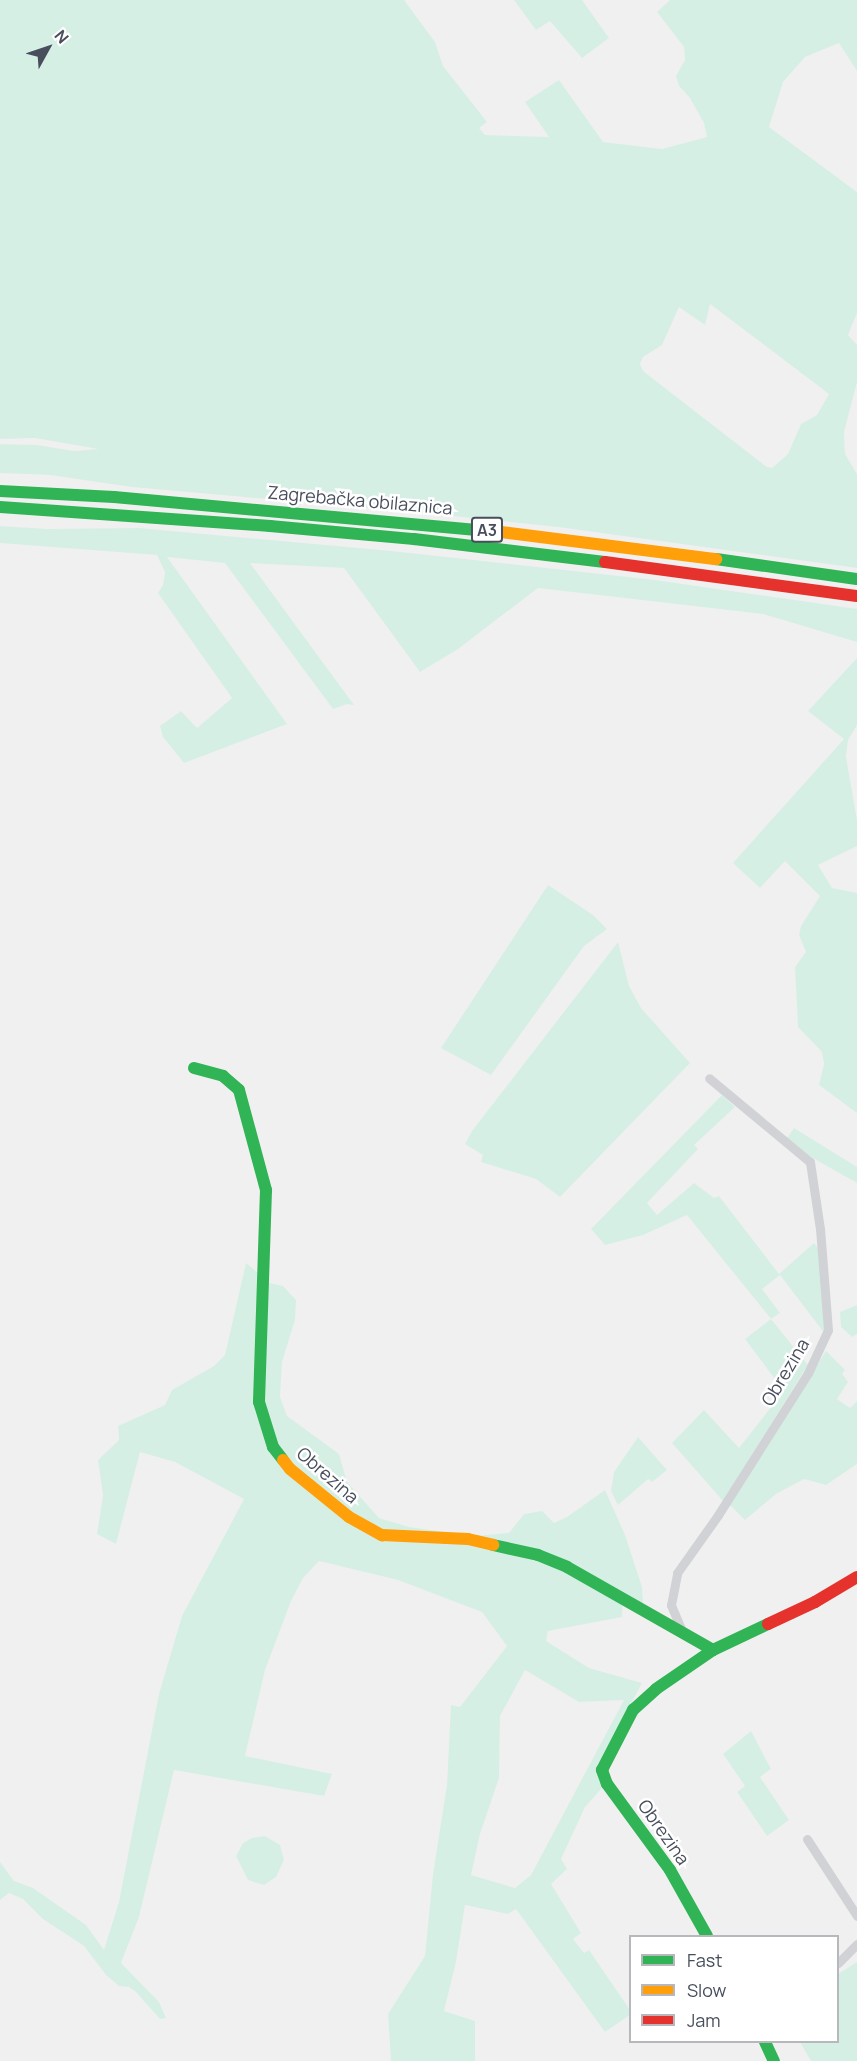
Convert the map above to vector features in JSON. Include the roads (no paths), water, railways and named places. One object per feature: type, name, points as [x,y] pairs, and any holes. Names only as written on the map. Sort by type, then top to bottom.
[{"type":"main road","name":"Zagrebačka obilaznica","points":[[0,491],[172,501],[413,522],[607,544],[857,579]]},
{"type":"main road","name":"Zagrebačka obilaznica","points":[[0,507],[270,526],[414,539],[624,563],[857,596]]},
{"type":"main road","name":"Obrezina","points":[[194,1068],[223,1076],[239,1090],[266,1190],[260,1402],[273,1447],[290,1469],[349,1517],[382,1535],[468,1539],[520,1549],[567,1567],[713,1650]]},
{"type":"main road","name":"Obrezina","points":[[706,1935],[670,1870],[607,1784],[602,1770],[612,1744],[633,1710],[656,1689],[713,1650],[807,1606],[857,1577]]},
{"type":"main road","points":[[765,2043],[774,2061]]},
{"type":"street","name":"Obrezina","points":[[682,1631],[671,1605],[677,1573],[718,1515],[808,1373],[825,1340],[829,1324],[813,1170],[810,1162],[709,1077]]},
{"type":"street","points":[[807,1839],[857,1916]]},
{"type":"street","points":[[839,1961],[857,1944]]}]
